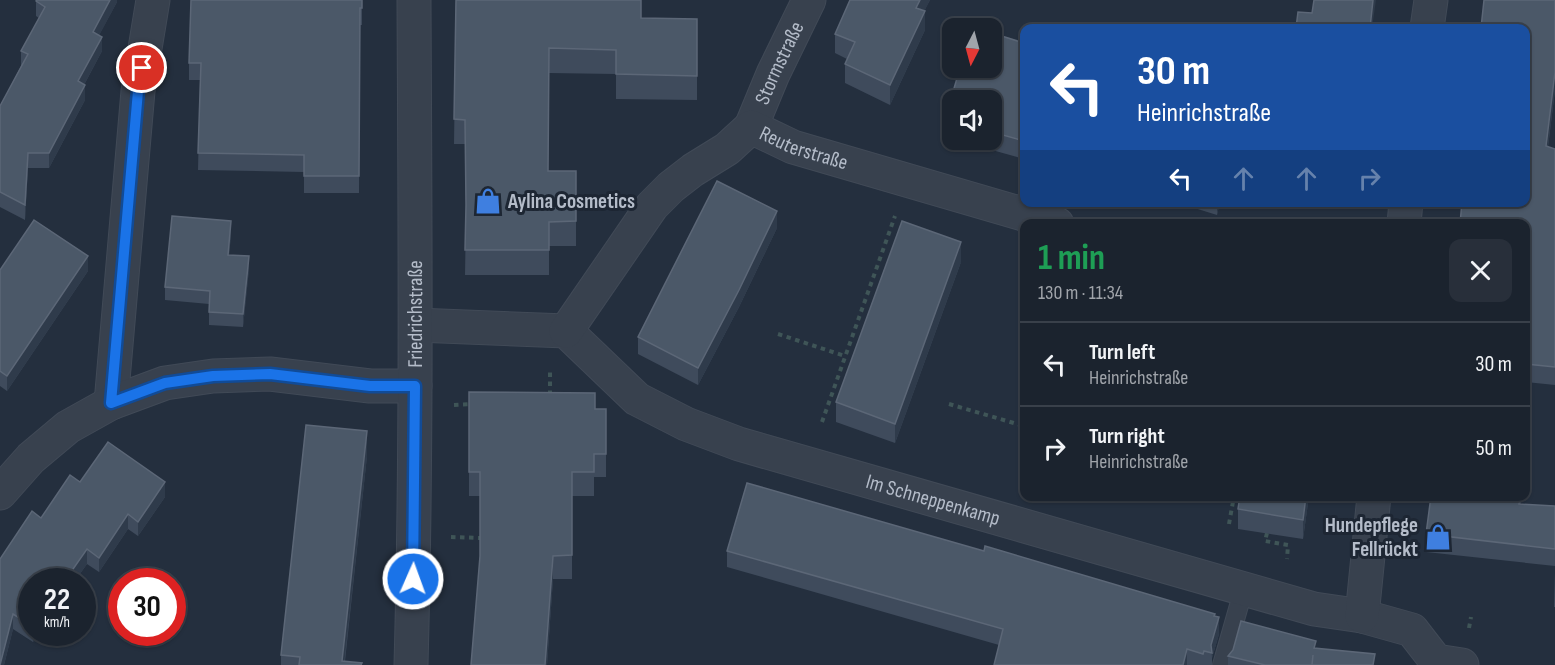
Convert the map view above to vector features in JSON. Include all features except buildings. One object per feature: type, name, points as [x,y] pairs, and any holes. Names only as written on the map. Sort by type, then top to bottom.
[{"type":"street","points":[[111,403],[138,91],[153,0]]},
{"type":"street","name":"Friedrichstraße","points":[[411,665],[415,536],[416,325],[414,0]]},
{"type":"street","name":"Stormstraße","points":[[751,127],[773,74],[809,0]]},
{"type":"street","points":[[1428,24],[1431,0]]},
{"type":"street","name":"Reuterstraße","points":[[559,330],[652,206],[671,187],[727,148],[751,127],[793,147],[1040,219]]},
{"type":"street","points":[[416,325],[559,330]]},
{"type":"street","name":"Im Schneppenkamp","points":[[559,330],[637,399],[686,424],[739,444],[1314,609],[1362,616],[1413,630],[1445,664]]},
{"type":"street","points":[[0,493],[31,458],[68,427],[111,403],[165,383],[213,376],[270,374],[370,386],[415,396]]},
{"type":"street","points":[[1362,616],[1374,501]]},
{"type":"lane","points":[[1222,665],[1244,588]]},
{"type":"path","points":[[822,422],[907,181]]},
{"type":"path","points":[[870,285],[877,287]]},
{"type":"path","points":[[550,404],[559,330]]},
{"type":"path","points":[[778,334],[846,354],[854,353]]},
{"type":"path","points":[[415,396],[485,404]]},
{"type":"path","points":[[949,404],[1020,425]]},
{"type":"path","points":[[1229,524],[1233,501]]},
{"type":"path","points":[[1267,534],[1265,541],[1288,545],[1287,563]]},
{"type":"place","name":"Aylina Cosmetics","points":[[488,201]]},
{"type":"place","name":"Hundepflege Fellrückt","points":[[1438,537]]},
{"type":"route","points":[[142,68],[138,91],[111,403],[165,383],[213,376],[270,374],[370,386],[415,386],[413,579]]}]
